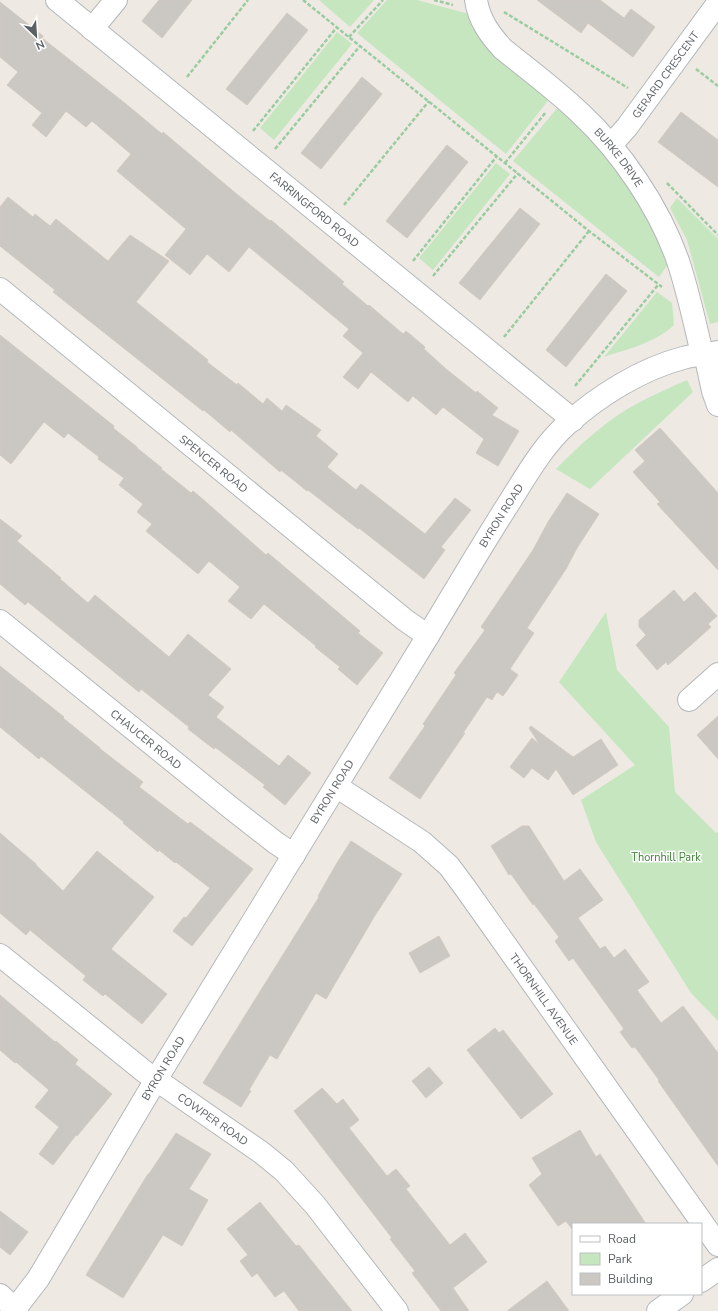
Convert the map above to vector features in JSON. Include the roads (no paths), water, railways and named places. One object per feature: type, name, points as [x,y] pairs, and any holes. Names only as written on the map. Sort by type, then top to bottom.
[{"type":"street","name":"FARRINGFORD ROAD","points":[[57,0],[566,413]]},
{"type":"street","points":[[92,29],[116,0]]},
{"type":"street","name":"BURKE DRIVE","points":[[476,0],[481,19],[495,41],[581,113],[611,145],[629,168],[643,190],[659,219],[678,260],[692,311],[708,354],[713,391],[718,405]]},
{"type":"street","name":"GERARD CRESCENT","points":[[611,145],[621,136],[718,3]]},
{"type":"street","name":"SPENCER ROAD","points":[[0,289],[405,620],[428,636]]},
{"type":"street","name":"BYRON ROAD","points":[[11,1305],[38,1278],[156,1080],[498,520],[537,458],[551,440],[566,413],[604,396],[648,371],[682,358],[708,354]]},
{"type":"street","name":"CHAUCER ROAD","points":[[0,621],[225,803],[276,843],[294,855]]},
{"type":"street","points":[[689,700],[718,674]]},
{"type":"street","name":"THORNHILL AVENUE","points":[[336,786],[422,842],[449,866],[718,1245]]},
{"type":"street","name":"COWPER ROAD","points":[[0,955],[156,1080],[262,1153],[284,1171],[315,1205],[397,1311]]},
{"type":"street","points":[[702,1280],[718,1269]]},
{"type":"street","points":[[658,1311],[681,1295]]},
{"type":"park label","name":"Thornhill Park","points":[[666,857]]}]
